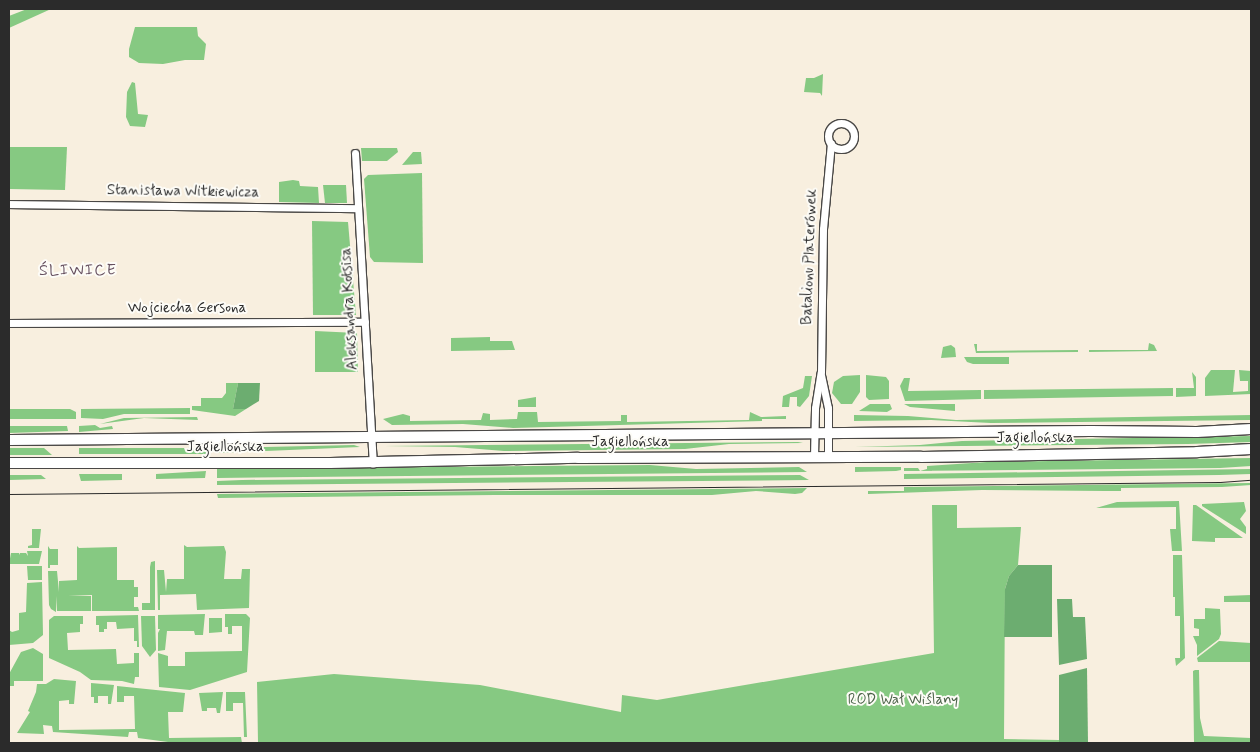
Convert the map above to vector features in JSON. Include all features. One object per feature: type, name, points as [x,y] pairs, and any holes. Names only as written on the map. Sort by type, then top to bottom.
[{"type":"main road","name":"Jagiellońska","points":[[9,440],[1091,431],[1197,432],[1251,429]]},
{"type":"main road","name":"Jagiellońska","points":[[9,463],[374,462],[828,457],[1197,452],[1251,449]]},
{"type":"street","name":"Batalionu Platerówek","points":[[814,457],[815,402],[821,372],[823,229],[830,143]]},
{"type":"street","name":"Aleksandra Kotsisa","points":[[355,153],[374,462]]},
{"type":"street","name":"Stanisława Witkiewicza","points":[[9,204],[357,208]]},
{"type":"street","name":"Wojciecha Gersona","points":[[9,322],[365,322]]},
{"type":"street","name":"Batalionu Platerówek","points":[[821,372],[828,408],[828,457]]},
{"type":"green space","points":[[27,9],[51,9],[9,28],[9,16]]},
{"type":"green space","points":[[135,27],[197,27],[198,36],[206,44],[204,60],[185,60],[163,64],[139,63],[129,57],[129,49]]},
{"type":"green space","points":[[823,74],[822,96],[820,93],[804,92],[806,78],[814,78]]},
{"type":"green space","points":[[132,82],[135,83],[138,114],[148,115],[145,127],[130,126],[126,117],[127,92]]},
{"type":"green space","points":[[9,147],[67,147],[65,190],[9,189]]},
{"type":"green space","points":[[361,148],[397,148],[398,152],[387,161],[362,161]]},
{"type":"green space","points":[[413,152],[421,152],[422,164],[402,165]]},
{"type":"green space","points":[[422,173],[423,263],[374,262],[370,257],[364,179],[368,175]]},
{"type":"green space","points":[[299,181],[300,186],[318,187],[319,203],[279,202],[279,182]]},
{"type":"green space","points":[[323,185],[346,185],[347,203],[325,203]]},
{"type":"green space","points":[[312,221],[348,222],[356,315],[313,315]]},
{"type":"green space","points":[[315,331],[357,333],[358,372],[315,372]]},
{"type":"green space","points":[[490,337],[490,341],[512,341],[515,350],[451,351],[451,338]]},
{"type":"green space","points":[[1149,343],[1154,345],[1157,351],[1089,352],[1089,350],[1148,350]]},
{"type":"green space","points":[[974,344],[977,344],[977,351],[1078,350],[1078,352],[976,353]]},
{"type":"green space","points":[[951,345],[955,348],[956,357],[941,358],[943,347]]},
{"type":"green space","points":[[964,357],[1009,357],[1009,364],[973,364],[967,362]]},
{"type":"green space","points":[[1211,370],[1235,370],[1233,392],[1248,391],[1248,381],[1240,381],[1239,370],[1251,371],[1251,394],[1205,396],[1205,378]]},
{"type":"green space","points":[[1192,372],[1196,377],[1196,396],[1176,397],[1176,388],[1194,388]]},
{"type":"green space","points":[[860,375],[860,392],[852,404],[841,404],[832,393],[834,382],[843,376]]},
{"type":"green space","points":[[866,375],[886,377],[889,381],[889,399],[869,400],[866,397]]},
{"type":"green space","points":[[805,376],[812,376],[809,396],[800,407],[797,406],[797,397],[790,397],[789,407],[782,407],[783,396],[803,388]]},
{"type":"green space","points":[[904,378],[910,378],[908,391],[981,390],[981,399],[905,401],[900,386]]},
{"type":"green space","points":[[226,383],[238,383],[233,409],[246,409],[235,416],[192,410],[192,406],[201,406],[201,398],[222,398],[226,393]]},
{"type":"green space","points":[[238,383],[260,383],[259,401],[246,409],[233,409]]},
{"type":"green space","points":[[1173,388],[1173,396],[984,399],[984,390]]},
{"type":"green space","points":[[536,397],[536,407],[518,407],[518,400]]},
{"type":"green space","points":[[870,404],[890,404],[892,409],[887,412],[859,411]]},
{"type":"green space","points":[[904,404],[955,404],[955,411],[910,407]]},
{"type":"green space","points":[[190,408],[190,414],[124,414],[103,419],[81,418],[81,409]]},
{"type":"green space","points":[[9,409],[70,409],[76,412],[76,419],[9,419]]},
{"type":"green space","points":[[518,412],[537,412],[538,422],[621,421],[621,415],[627,415],[627,422],[749,420],[750,412],[761,417],[786,416],[786,419],[513,428],[463,424],[392,425],[383,419],[403,414],[410,416],[410,421],[481,420],[483,413],[490,414],[490,420],[517,419]]},
{"type":"green space","points":[[854,415],[908,416],[956,420],[1251,415],[1251,420],[991,423],[931,420],[854,421]]},
{"type":"green space","points":[[197,417],[198,420],[144,418],[100,424],[124,418]]},
{"type":"green space","points":[[95,425],[100,428],[112,426],[113,429],[79,432],[79,426]]},
{"type":"green space","points":[[9,426],[67,426],[68,431],[9,433]]},
{"type":"green space","points":[[1251,436],[1251,442],[1188,444],[855,447],[920,445],[962,441]]},
{"type":"green space","points":[[803,443],[729,444],[685,449],[504,451],[455,447],[384,446]]},
{"type":"green space","points":[[354,445],[360,447],[216,453],[216,448]]},
{"type":"green space","points":[[9,448],[44,448],[52,455],[9,455]]},
{"type":"green space","points":[[79,448],[206,448],[206,454],[79,454]]},
{"type":"green space","points":[[1251,458],[1251,466],[1220,468],[921,471],[927,469],[927,466],[987,462]]},
{"type":"green space","points":[[650,465],[696,469],[799,467],[807,472],[217,478],[217,469]]},
{"type":"green space","points":[[855,467],[901,467],[901,470],[855,472]]},
{"type":"green space","points":[[904,468],[918,468],[920,471],[904,471]]},
{"type":"green space","points":[[1251,469],[1251,474],[1219,475],[904,479],[904,474]]},
{"type":"green space","points":[[206,471],[205,478],[156,479],[156,474]]},
{"type":"green space","points":[[79,474],[122,474],[122,480],[81,481]]},
{"type":"green space","points":[[9,475],[41,475],[46,479],[9,480]]},
{"type":"green space","points":[[800,475],[809,480],[217,485],[217,481],[242,480]]},
{"type":"green space","points":[[1251,483],[1251,485],[1222,487],[1121,488],[1121,491],[982,490],[868,494],[868,491],[904,491],[904,487]]},
{"type":"green space","points":[[807,488],[802,493],[795,494],[756,491],[712,495],[218,498],[217,494]]},
{"type":"green space","points":[[1179,501],[1182,551],[1172,551],[1170,529],[1176,529],[1176,507],[1096,508],[1117,502]]},
{"type":"green space","points":[[1244,502],[1246,511],[1240,519],[1246,527],[1246,534],[1202,506],[1202,504]]},
{"type":"green space","name":"ROD Wał Wiślany","points":[[932,505],[957,505],[957,528],[1021,527],[1018,565],[1009,576],[1005,589],[1004,739],[1059,740],[1059,743],[258,743],[257,682],[334,674],[480,685],[621,712],[622,695],[657,700],[934,653]]},
{"type":"green space","points":[[1193,505],[1196,505],[1243,538],[1215,538],[1215,542],[1192,541]]},
{"type":"green space","points":[[32,529],[41,529],[39,548],[28,548],[28,546],[32,545]]},
{"type":"green space","points":[[184,545],[187,547],[224,546],[226,552],[224,579],[241,579],[242,569],[250,569],[249,608],[197,610],[196,594],[160,595],[160,610],[158,610],[157,570],[164,570],[166,592],[167,579],[184,579]]},
{"type":"green space","points":[[48,546],[50,549],[58,549],[58,565],[50,565],[50,568],[48,568]]},
{"type":"green space","points":[[77,546],[79,548],[117,547],[117,580],[134,580],[134,587],[138,587],[138,597],[134,597],[134,607],[138,607],[139,611],[92,611],[92,595],[68,596],[91,596],[91,611],[57,611],[56,596],[56,612],[51,609],[49,605],[48,571],[57,571],[59,592],[59,581],[77,580]]},
{"type":"green space","points":[[27,551],[42,551],[39,564],[9,564],[11,553],[19,553],[19,555],[20,553],[26,553],[28,556]]},
{"type":"green space","points":[[1173,555],[1182,555],[1184,619],[1185,658],[1176,666],[1175,658],[1180,658],[1180,616],[1175,616]]},
{"type":"green space","points":[[155,561],[155,610],[142,610],[142,603],[150,603],[150,567],[151,562]]},
{"type":"green space","points":[[1018,565],[1052,565],[1052,637],[1004,637],[1005,589],[1009,576]]},
{"type":"green space","points":[[27,566],[42,566],[42,580],[28,580]]},
{"type":"green space","points":[[42,582],[43,635],[33,643],[9,645],[9,630],[12,632],[19,630],[19,613],[26,612],[27,583]]},
{"type":"green space","points":[[1251,595],[1251,602],[1224,602],[1224,596]]},
{"type":"green space","points":[[1057,599],[1072,599],[1073,617],[1085,617],[1087,659],[1059,665]]},
{"type":"green space","points":[[1205,608],[1220,609],[1221,634],[1219,639],[1197,656],[1197,645],[1193,636],[1199,636],[1199,629],[1194,628],[1194,619],[1205,619]]},
{"type":"green space","points":[[205,614],[203,635],[195,635],[194,631],[167,631],[165,650],[158,651],[158,633],[160,629],[158,629],[158,615]]},
{"type":"green space","points":[[225,614],[246,614],[250,618],[247,672],[190,690],[159,687],[158,653],[168,656],[168,666],[185,666],[185,652],[242,651],[242,626],[232,626],[232,634],[228,634],[228,627],[225,627]]},
{"type":"green space","points":[[138,615],[139,647],[137,647],[137,641],[134,641],[134,628],[117,629],[116,622],[107,622],[107,629],[104,629],[104,632],[99,632],[99,625],[96,625],[96,616]]},
{"type":"green space","points":[[54,616],[83,616],[80,632],[67,633],[68,650],[116,649],[117,664],[134,663],[134,653],[139,653],[139,677],[135,677],[134,684],[122,681],[91,680],[80,672],[49,658],[49,620]]},
{"type":"green space","points":[[141,616],[155,616],[156,650],[150,657],[142,646]]},
{"type":"green space","points":[[209,618],[222,618],[222,632],[209,633]]},
{"type":"green space","points":[[1219,641],[1251,643],[1251,662],[1198,662],[1197,658]]},
{"type":"green space","points":[[33,648],[43,654],[43,681],[14,681],[14,686],[9,686],[9,674],[21,652]]},
{"type":"green space","points":[[1087,668],[1088,743],[1059,743],[1059,675]]},
{"type":"green space","points":[[1199,670],[1200,718],[1204,736],[1251,738],[1251,743],[1194,743],[1193,671]]},
{"type":"green space","points":[[54,679],[76,681],[74,704],[69,704],[69,700],[59,701],[59,730],[135,729],[134,696],[124,696],[124,702],[117,702],[117,686],[185,693],[183,712],[168,712],[169,738],[241,737],[242,743],[168,742],[138,738],[137,732],[129,732],[128,737],[53,732],[52,726],[43,725],[44,734],[17,733],[30,712],[28,711],[36,692],[37,684],[46,684]]},
{"type":"green space","points":[[91,683],[114,685],[111,704],[108,704],[108,696],[98,696],[98,703],[94,703],[94,697],[91,697]]},
{"type":"green space","points":[[223,692],[220,713],[217,713],[216,708],[207,708],[207,711],[202,711],[199,693]]},
{"type":"green space","points":[[226,692],[245,692],[247,737],[244,737],[243,703],[233,703],[233,711],[226,711]]},
{"type":"tram line","points":[[9,494],[1220,482],[1251,480]]},
{"type":"district","name":"ŚLIWICE","points":[[78,271]]}]
